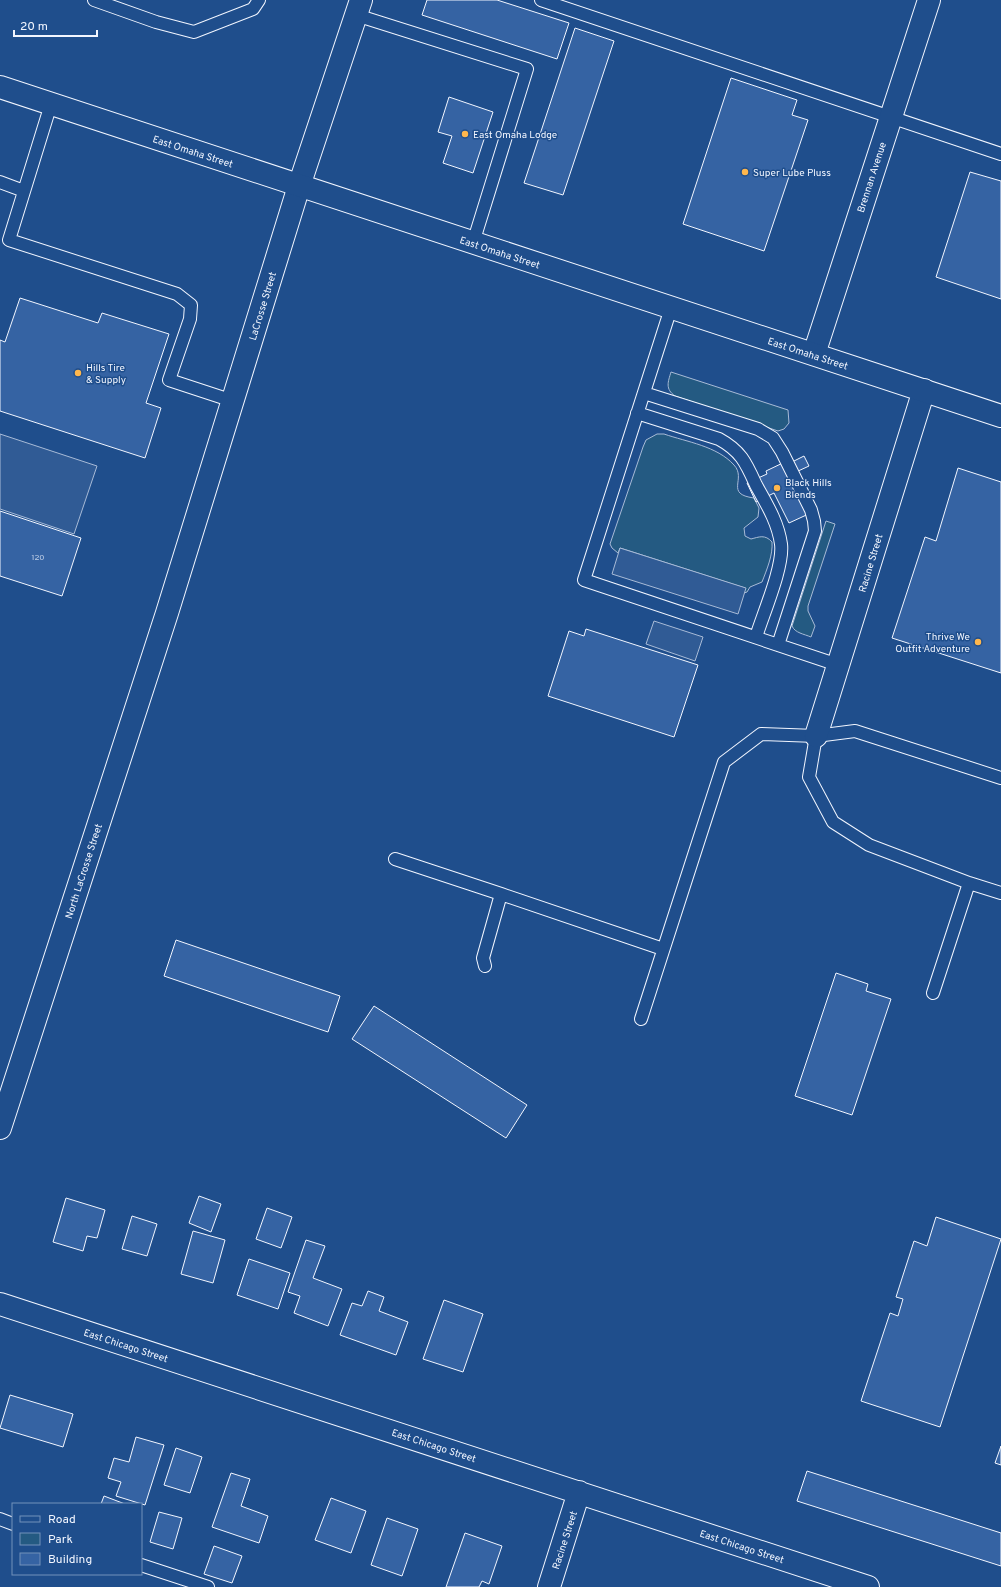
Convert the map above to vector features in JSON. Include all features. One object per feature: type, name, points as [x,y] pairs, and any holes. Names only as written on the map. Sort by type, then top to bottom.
[{"type":"main road","name":"Brennan Avenue","points":[[814,354],[929,0]]},
{"type":"main road","name":"LaCrosse Street","points":[[167,613],[299,186],[358,7]]},
{"type":"main road","name":"East Omaha Street","points":[[0,87],[1001,416]]},
{"type":"main road","name":"Racine Street","points":[[816,736],[924,390]]},
{"type":"main road","name":"North LaCrosse Street","points":[[0,1128],[167,613]]},
{"type":"main road","name":"East Chicago Street","points":[[0,1304],[868,1587]]},
{"type":"main road","name":"Racine Street","points":[[549,1587],[579,1492]]},
{"type":"lane","points":[[94,0],[156,22],[194,32],[253,9],[259,0]]},
{"type":"lane","points":[[541,0],[1001,154]]},
{"type":"lane","points":[[358,7],[527,69],[473,243]]},
{"type":"lane","points":[[51,104],[8,240],[178,294],[191,305],[190,319],[169,380],[233,401]]},
{"type":"lane","points":[[0,182],[24,191]]},
{"type":"lane","points":[[672,308],[584,580],[838,665]]},
{"type":"lane","points":[[644,393],[758,429],[773,438],[782,452],[810,510],[814,521],[815,531],[778,645]]},
{"type":"lane","points":[[637,413],[719,439],[729,444],[738,452],[747,466],[775,523],[781,544],[779,565],[756,637]]},
{"type":"lane","points":[[641,1019],[724,762],[761,734],[816,736],[855,731],[1001,778]]},
{"type":"lane","points":[[816,736],[809,777],[833,822],[869,845],[969,883],[1001,893]]},
{"type":"lane","points":[[395,859],[664,949]]},
{"type":"lane","points":[[933,993],[969,883]]},
{"type":"lane","points":[[485,966],[483,958],[501,894]]},
{"type":"lane","points":[[0,1519],[12,1524]]},
{"type":"lane","points":[[142,1565],[208,1587]]},
{"type":"green space","points":[[671,372],[788,410],[789,423],[784,429],[778,431],[675,396],[670,391],[668,385]]},
{"type":"green space","points":[[657,434],[664,434],[692,442],[719,453],[734,465],[737,470],[738,489],[740,493],[754,498],[759,508],[758,517],[744,528],[745,536],[751,539],[762,537],[769,539],[772,542],[772,552],[762,582],[750,587],[747,592],[744,593],[745,588],[620,548],[618,553],[612,548],[610,544],[643,447],[646,440]]},
{"type":"green space","points":[[826,521],[835,524],[808,606],[808,611],[815,626],[811,637],[797,632],[792,626]]},
{"type":"shaded area","points":[[0,434],[97,466],[74,534],[0,509]]},
{"type":"shaded area","points":[[620,548],[746,588],[738,614],[612,574]]},
{"type":"shaded area","points":[[654,621],[703,637],[695,661],[646,644]]},
{"type":"building","points":[[427,0],[497,0],[569,23],[557,59],[422,15]]},
{"type":"building","points":[[575,28],[614,41],[563,195],[524,183]]},
{"type":"building","name":"Super Lube Pluss","points":[[731,78],[797,100],[792,115],[808,120],[764,251],[683,224]]},
{"type":"building","name":"East Omaha Lodge","points":[[449,97],[493,112],[473,173],[443,163],[452,136],[438,132]]},
{"type":"building","points":[[970,172],[1001,181],[1001,299],[936,277]]},
{"type":"building","name":"Hills Tire & Supply","points":[[20,298],[98,323],[102,313],[169,334],[146,403],[161,408],[145,458],[0,411],[0,340],[5,342]]},
{"type":"building","name":"Black Hills Blends","points":[[804,456],[809,466],[796,472],[815,511],[789,523],[774,493],[756,502],[747,483],[767,474],[766,471],[789,460],[790,463]]},
{"type":"building","points":[[958,468],[1001,482],[1001,673],[892,638],[925,537],[936,541]]},
{"type":"building","points":[[0,511],[81,538],[62,596],[0,576]]},
{"type":"building","points":[[586,629],[698,665],[674,737],[548,696],[569,631],[584,636]]},
{"type":"building","points":[[176,940],[340,996],[328,1032],[164,976]]},
{"type":"building","points":[[836,973],[868,984],[866,991],[891,999],[852,1115],[795,1096]]},
{"type":"building","points":[[374,1006],[527,1105],[506,1138],[352,1039]]},
{"type":"building","points":[[199,1196],[221,1204],[211,1232],[189,1223]]},
{"type":"building","points":[[66,1198],[105,1210],[97,1238],[87,1236],[83,1251],[53,1242]]},
{"type":"building","points":[[267,1208],[292,1217],[281,1248],[256,1239]]},
{"type":"building","points":[[132,1216],[157,1224],[147,1256],[122,1249]]},
{"type":"building","points":[[936,1217],[1001,1239],[940,1427],[861,1401],[890,1313],[898,1316],[903,1299],[896,1297],[914,1241],[927,1246]]},
{"type":"building","points":[[193,1231],[225,1240],[213,1283],[181,1274]]},
{"type":"building","points":[[306,1240],[325,1246],[313,1278],[342,1289],[328,1326],[294,1313],[300,1296],[288,1292]]},
{"type":"building","points":[[249,1259],[290,1273],[278,1309],[237,1295]]},
{"type":"building","points":[[368,1291],[384,1297],[379,1311],[408,1322],[396,1355],[340,1335],[352,1303],[362,1306]]},
{"type":"building","points":[[444,1300],[483,1314],[463,1372],[423,1359]]},
{"type":"building","points":[[10,1395],[73,1414],[63,1447],[0,1428]]},
{"type":"building","points":[[136,1437],[164,1445],[145,1505],[116,1496],[121,1482],[108,1478],[114,1458],[129,1462]]},
{"type":"building","points":[[1001,1446],[1001,1465],[995,1463]]},
{"type":"building","points":[[176,1448],[202,1457],[190,1493],[164,1485]]},
{"type":"building","points":[[807,1471],[1001,1533],[1001,1566],[797,1501]]},
{"type":"building","points":[[231,1473],[250,1479],[241,1506],[268,1516],[259,1543],[212,1527]]},
{"type":"building","points":[[104,1496],[122,1503],[101,1503]]},
{"type":"building","points":[[331,1498],[366,1511],[351,1553],[315,1540]]},
{"type":"building","points":[[159,1512],[182,1518],[173,1549],[150,1542]]},
{"type":"building","points":[[387,1518],[418,1529],[402,1576],[371,1565]]},
{"type":"building","points":[[465,1533],[502,1546],[489,1584],[482,1581],[479,1587],[446,1587]]},
{"type":"building","points":[[214,1546],[242,1556],[232,1583],[204,1574]]},
{"type":"place","name":"East Omaha Lodge","points":[[465,134]]},
{"type":"place","name":"Super Lube Pluss","points":[[745,172]]},
{"type":"place","name":"Hills Tire & Supply","points":[[78,373]]},
{"type":"place","name":"Black Hills Blends","points":[[777,488]]},
{"type":"place","name":"Thrive We Outfit Adventure","points":[[978,642]]}]
